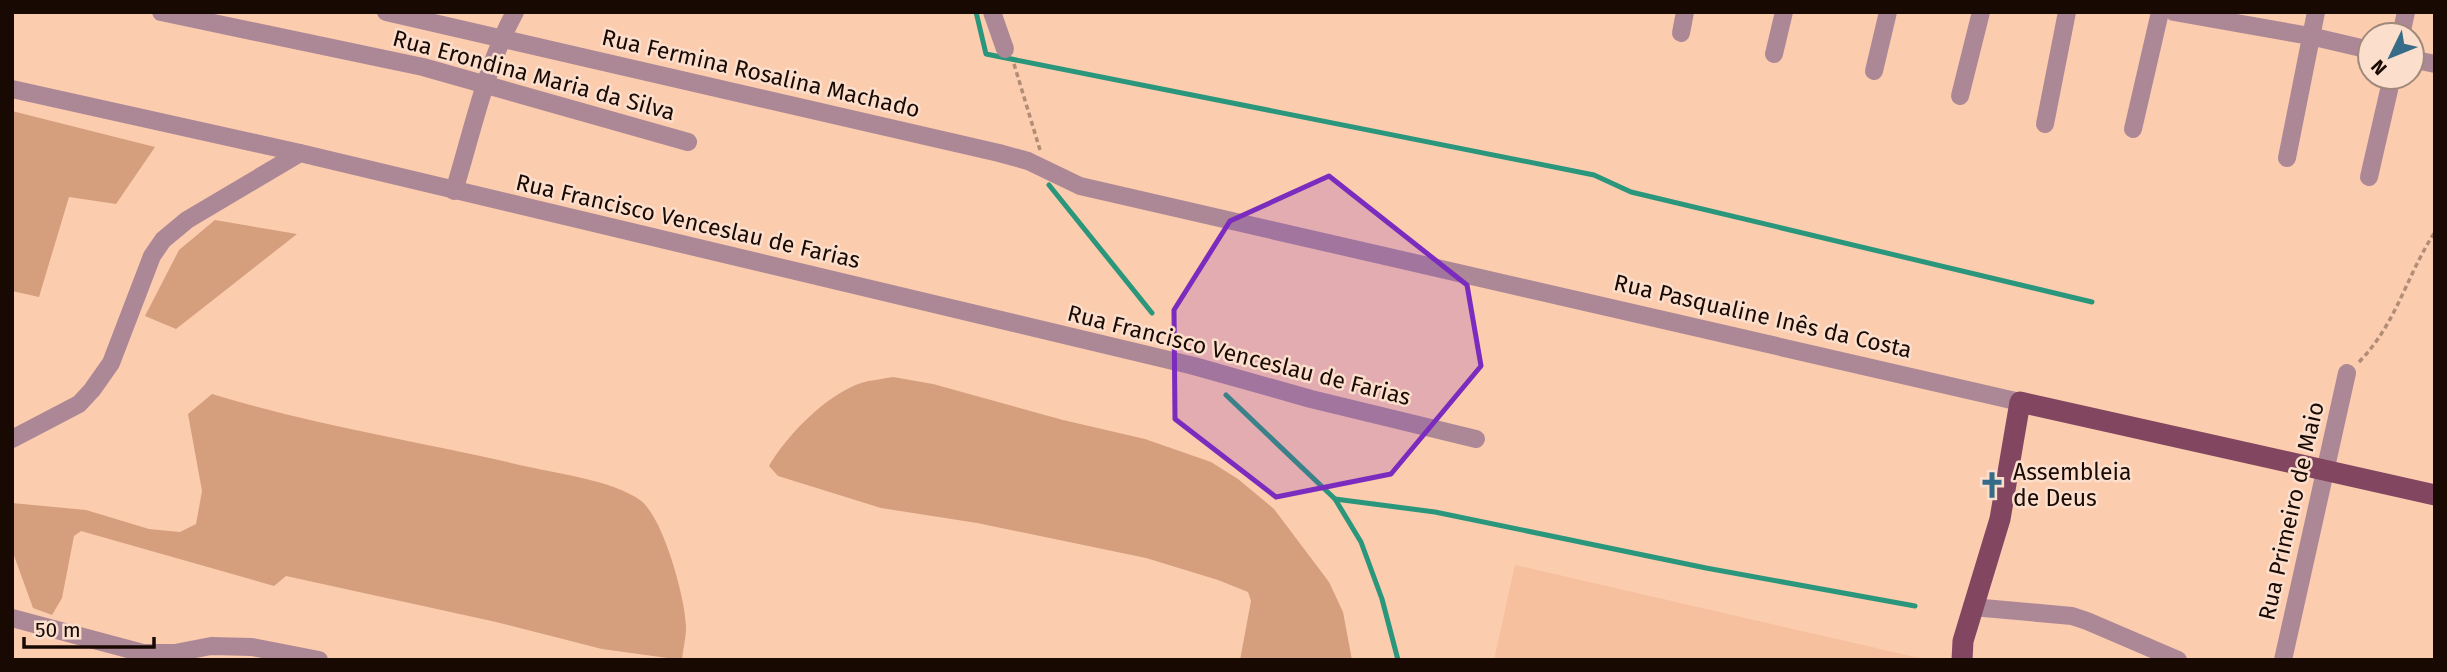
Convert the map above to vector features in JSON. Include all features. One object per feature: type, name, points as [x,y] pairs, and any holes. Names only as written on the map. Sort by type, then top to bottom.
[{"type":"main road","name":"Rua Pasqualine Inês da Costa","points":[[2020,402],[2435,495]]},
{"type":"main road","points":[[1962,660],[1963,641],[1972,607],[2000,519],[2020,402]]},
{"type":"street","name":"Rua Erondina Maria da Silva","points":[[161,12],[423,67],[688,142]]},
{"type":"street","name":"Rua Fermina Rosalina Machado","points":[[386,12],[999,153],[1046,168],[1080,186]]},
{"type":"street","points":[[454,191],[486,85],[515,12]]},
{"type":"street","points":[[992,12],[1005,49]]},
{"type":"street","points":[[1681,33],[1685,12]]},
{"type":"street","points":[[1774,54],[1784,12]]},
{"type":"street","points":[[1874,71],[1888,12]]},
{"type":"street","points":[[1960,96],[1981,12]]},
{"type":"street","points":[[2045,124],[2067,12]]},
{"type":"street","points":[[2133,129],[2160,12]]},
{"type":"street","points":[[2174,12],[2356,47]]},
{"type":"street","points":[[2287,158],[2316,12]]},
{"type":"street","name":"Rua Francisco Venceslau de Farias","points":[[12,89],[300,153],[1194,366],[1311,399],[1476,439]]},
{"type":"street","points":[[2369,177],[2389,91]]},
{"type":"street","points":[[14,437],[79,404],[92,390],[111,363],[152,256],[163,240],[187,220],[300,153]]},
{"type":"street","name":"Rua Pasqualine Inês da Costa","points":[[1080,186],[2020,402]]},
{"type":"street","name":"Rua Primeiro de Maio","points":[[2283,660],[2347,373]]},
{"type":"street","points":[[1972,607],[2072,616],[2178,660]]},
{"type":"street","points":[[12,618],[143,653],[175,653],[211,646],[252,647],[319,660]]},
{"type":"path","points":[[1017,69],[1046,168]]},
{"type":"path","points":[[2347,373],[2386,330],[2415,266],[2435,232]]},
{"type":"highlighted area","points":[[1329,176],[1467,285],[1481,366],[1391,474],[1276,497],[1175,419],[1174,310],[1230,221]]},
{"type":"shaded area","points":[[12,111],[155,147],[116,204],[69,197],[39,297],[12,291]]},
{"type":"shaded area","points":[[215,220],[297,234],[176,329],[145,316],[179,250]]},
{"type":"shaded area","points":[[893,377],[933,384],[1063,420],[1145,439],[1211,462],[1238,479],[1274,509],[1329,582],[1343,612],[1352,660],[1240,660],[1251,601],[1248,592],[1146,558],[977,523],[881,508],[778,476],[769,466],[797,429],[821,406],[861,383]]},
{"type":"shaded area","points":[[212,394],[330,425],[586,479],[629,493],[649,509],[672,559],[685,615],[686,632],[682,660],[602,649],[496,622],[286,576],[274,586],[81,531],[74,536],[62,598],[52,615],[33,608],[12,550],[12,503],[86,510],[149,529],[180,532],[196,524],[202,491],[188,414]]},
{"type":"shaded area","points":[[1515,565],[1928,660],[1494,660]]},
{"type":"waterway","points":[[976,12],[986,54],[1594,175],[1631,192],[2092,302]]},
{"type":"waterway","points":[[1049,185],[1152,313]]},
{"type":"waterway","points":[[1226,395],[1335,499],[1361,542],[1382,599],[1398,660]]},
{"type":"waterway","points":[[1335,499],[1435,512],[1706,568],[1915,606]]},
{"type":"place","name":"Assembleia de Deus","points":[[1992,485]]}]
